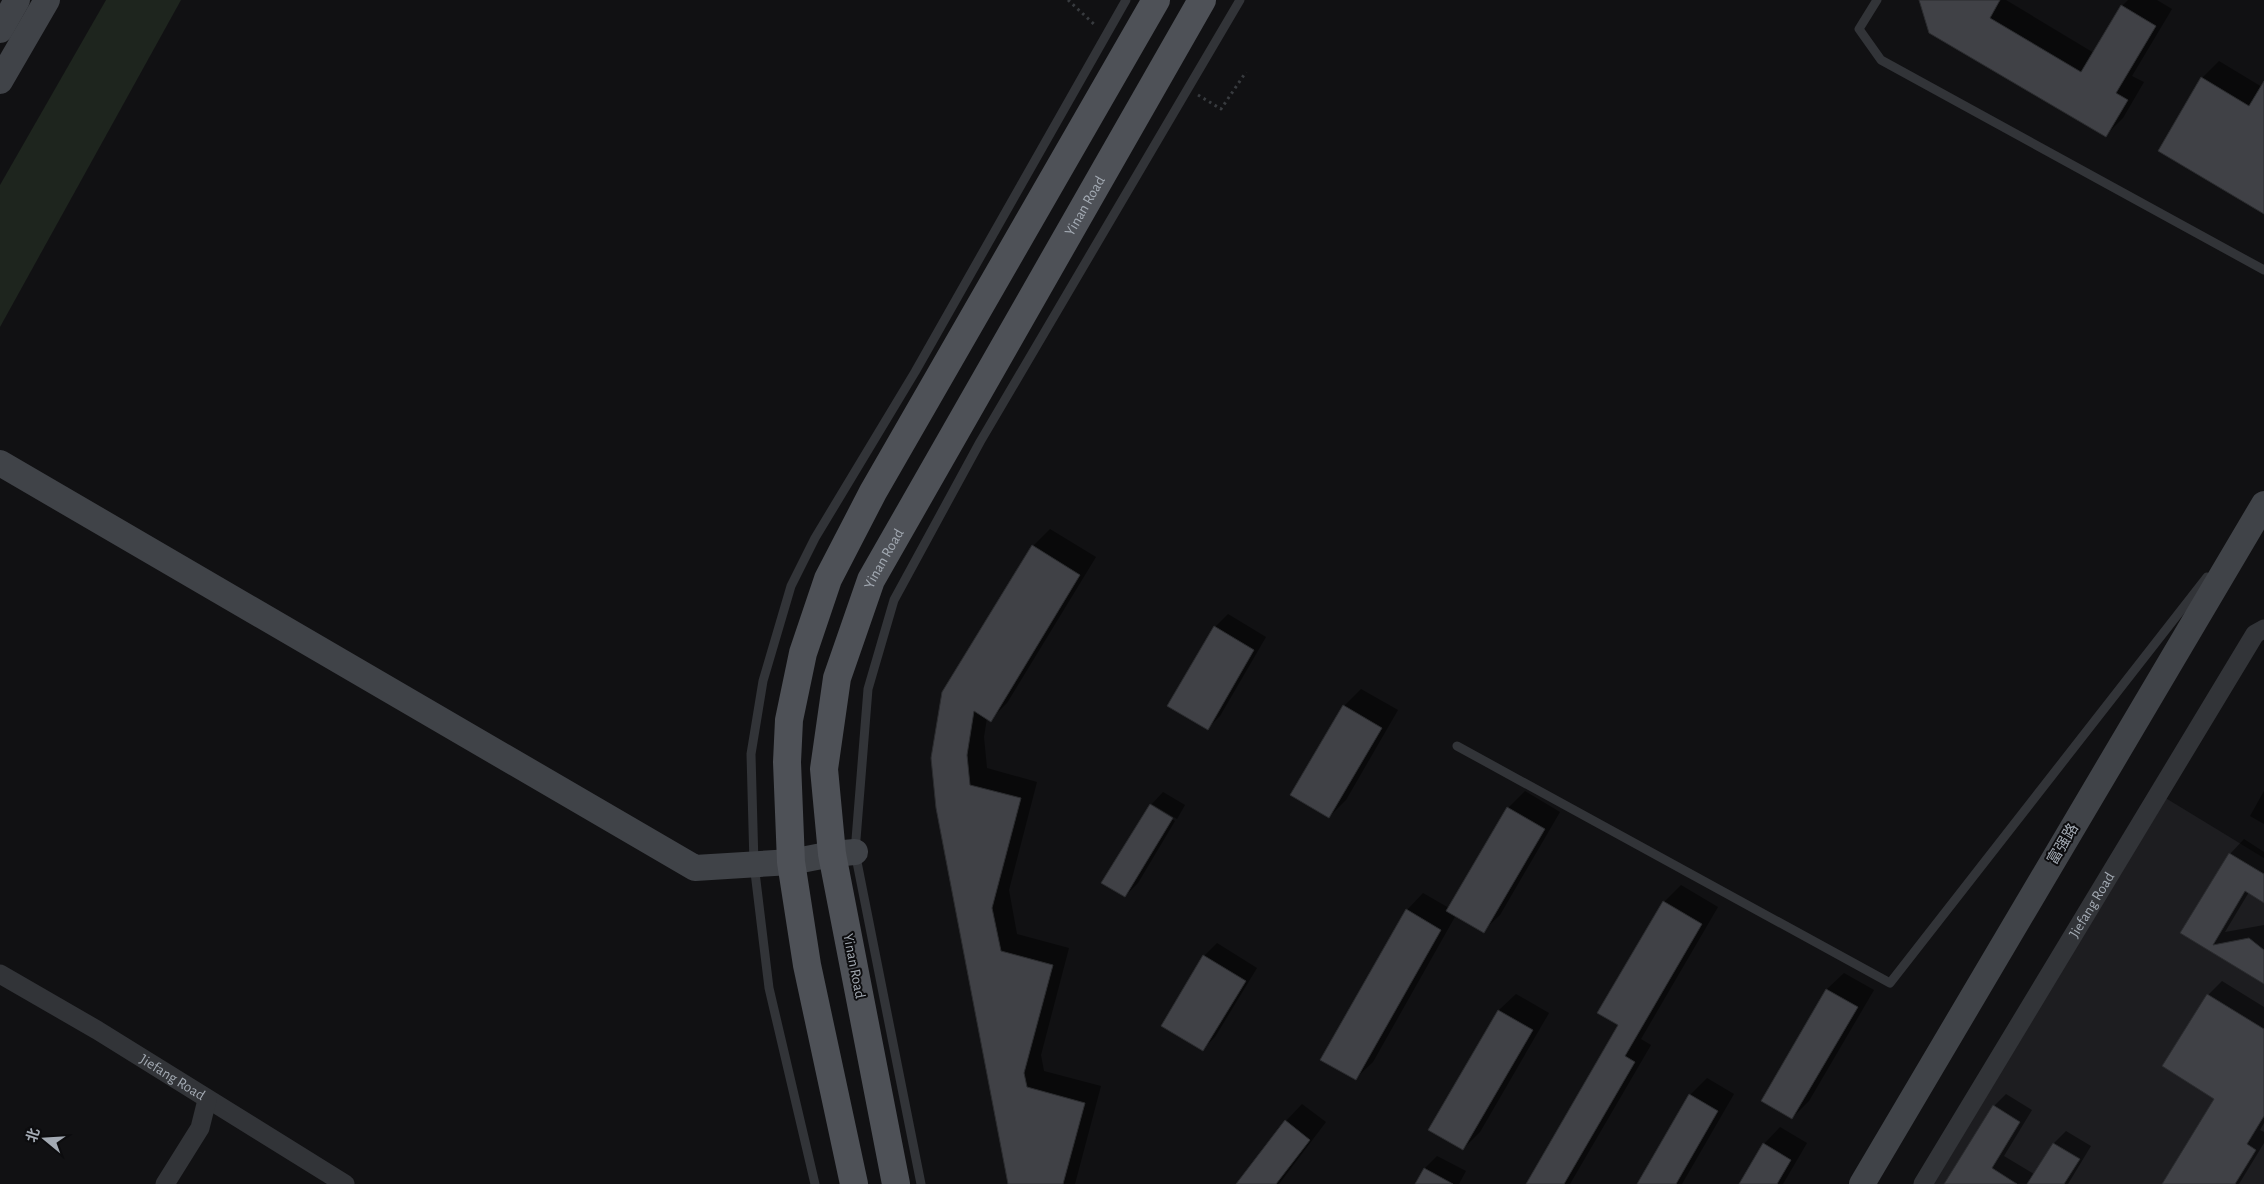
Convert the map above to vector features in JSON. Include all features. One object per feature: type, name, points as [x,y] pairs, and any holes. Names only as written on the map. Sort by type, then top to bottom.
[{"type":"main road","points":[[854,1184],[807,965],[791,862],[787,813],[789,720],[803,653],[828,579],[873,492],[1156,0]]},
{"type":"main road","name":"Yinan Road","points":[[896,1184],[844,853],[824,768],[836,678],[871,580],[1202,0]]},
{"type":"street","points":[[0,30],[17,0]]},
{"type":"street","points":[[0,82],[48,0]]},
{"type":"street","points":[[0,463],[695,868],[791,862],[844,853]]},
{"type":"street","name":"富强路","points":[[1862,1184],[2264,504]]},
{"type":"street","name":"Jiefang Road","points":[[1923,1184],[2255,634],[2264,629]]},
{"type":"street","name":"Jiefang Road","points":[[0,974],[97,1030],[344,1184]]},
{"type":"street","points":[[165,1184],[200,1128],[207,1100]]},
{"type":"lane","points":[[815,1184],[769,988],[754,864],[751,754],[763,681],[791,586],[815,538],[920,363],[1126,0]]},
{"type":"lane","points":[[921,1184],[844,853],[868,689],[894,600],[980,442],[1240,0]]},
{"type":"lane","points":[[1877,0],[1859,29],[1881,60],[2264,270]]},
{"type":"lane","points":[[2222,555],[2264,494]]},
{"type":"lane","points":[[1457,746],[1890,983],[2212,570]]},
{"type":"path","points":[[1068,0],[1106,35]]},
{"type":"path","points":[[1188,89],[1221,109],[1246,72]]},
{"type":"shaded area","points":[[106,0],[181,0],[0,327],[0,185]]},
{"type":"shaded area","points":[[2159,794],[2264,858],[2264,1184],[1920,1184]]},
{"type":"building","points":[[1919,0],[2000,0],[1990,18],[2081,72],[2121,5],[2156,26],[2116,93],[2128,100],[2106,137],[1929,33]]},
{"type":"building","points":[[2201,77],[2249,106],[2264,81],[2264,214],[2158,151]]},
{"type":"building","points":[[1032,545],[1080,575],[991,722],[974,711],[967,755],[970,785],[1021,798],[992,908],[1001,951],[1053,965],[1024,1073],[1027,1087],[1085,1103],[1063,1184],[1008,1184],[936,808],[931,758],[942,692]]},
{"type":"building","points":[[1214,626],[1254,650],[1208,730],[1167,706]]},
{"type":"building","points":[[1343,705],[1382,728],[1329,818],[1290,795]]},
{"type":"building","points":[[1150,804],[1173,818],[1125,897],[1101,883]]},
{"type":"building","points":[[1507,807],[1545,829],[1484,933],[1446,911]]},
{"type":"building","points":[[2229,853],[2264,874],[2264,903],[2245,891],[2213,945],[2249,938],[2264,950],[2264,984],[2180,933]]},
{"type":"building","points":[[1663,901],[1702,924],[1625,1056],[1635,1062],[1564,1184],[1526,1184],[1618,1025],[1597,1013]]},
{"type":"building","points":[[1406,909],[1441,930],[1356,1080],[1320,1060]]},
{"type":"building","points":[[1203,955],[1246,981],[1203,1051],[1161,1026]]},
{"type":"building","points":[[1826,989],[1858,1007],[1792,1119],[1761,1101]]},
{"type":"building","points":[[2207,994],[2264,1029],[2264,1116],[2247,1144],[2256,1150],[2235,1184],[2162,1184],[2214,1099],[2162,1066]]},
{"type":"building","points":[[1498,1010],[1533,1030],[1463,1150],[1428,1130]]},
{"type":"building","points":[[1689,1094],[1718,1111],[1676,1184],[1637,1184]]},
{"type":"building","points":[[1993,1105],[2020,1122],[1992,1168],[2017,1184],[1944,1184]]},
{"type":"building","points":[[1285,1120],[1310,1140],[1276,1184],[1236,1184]]},
{"type":"building","points":[[1763,1143],[1791,1160],[1777,1184],[1739,1184]]},
{"type":"building","points":[[2053,1143],[2080,1159],[2064,1184],[2027,1184]]},
{"type":"building","points":[[1424,1168],[1453,1184],[1415,1184]]}]
